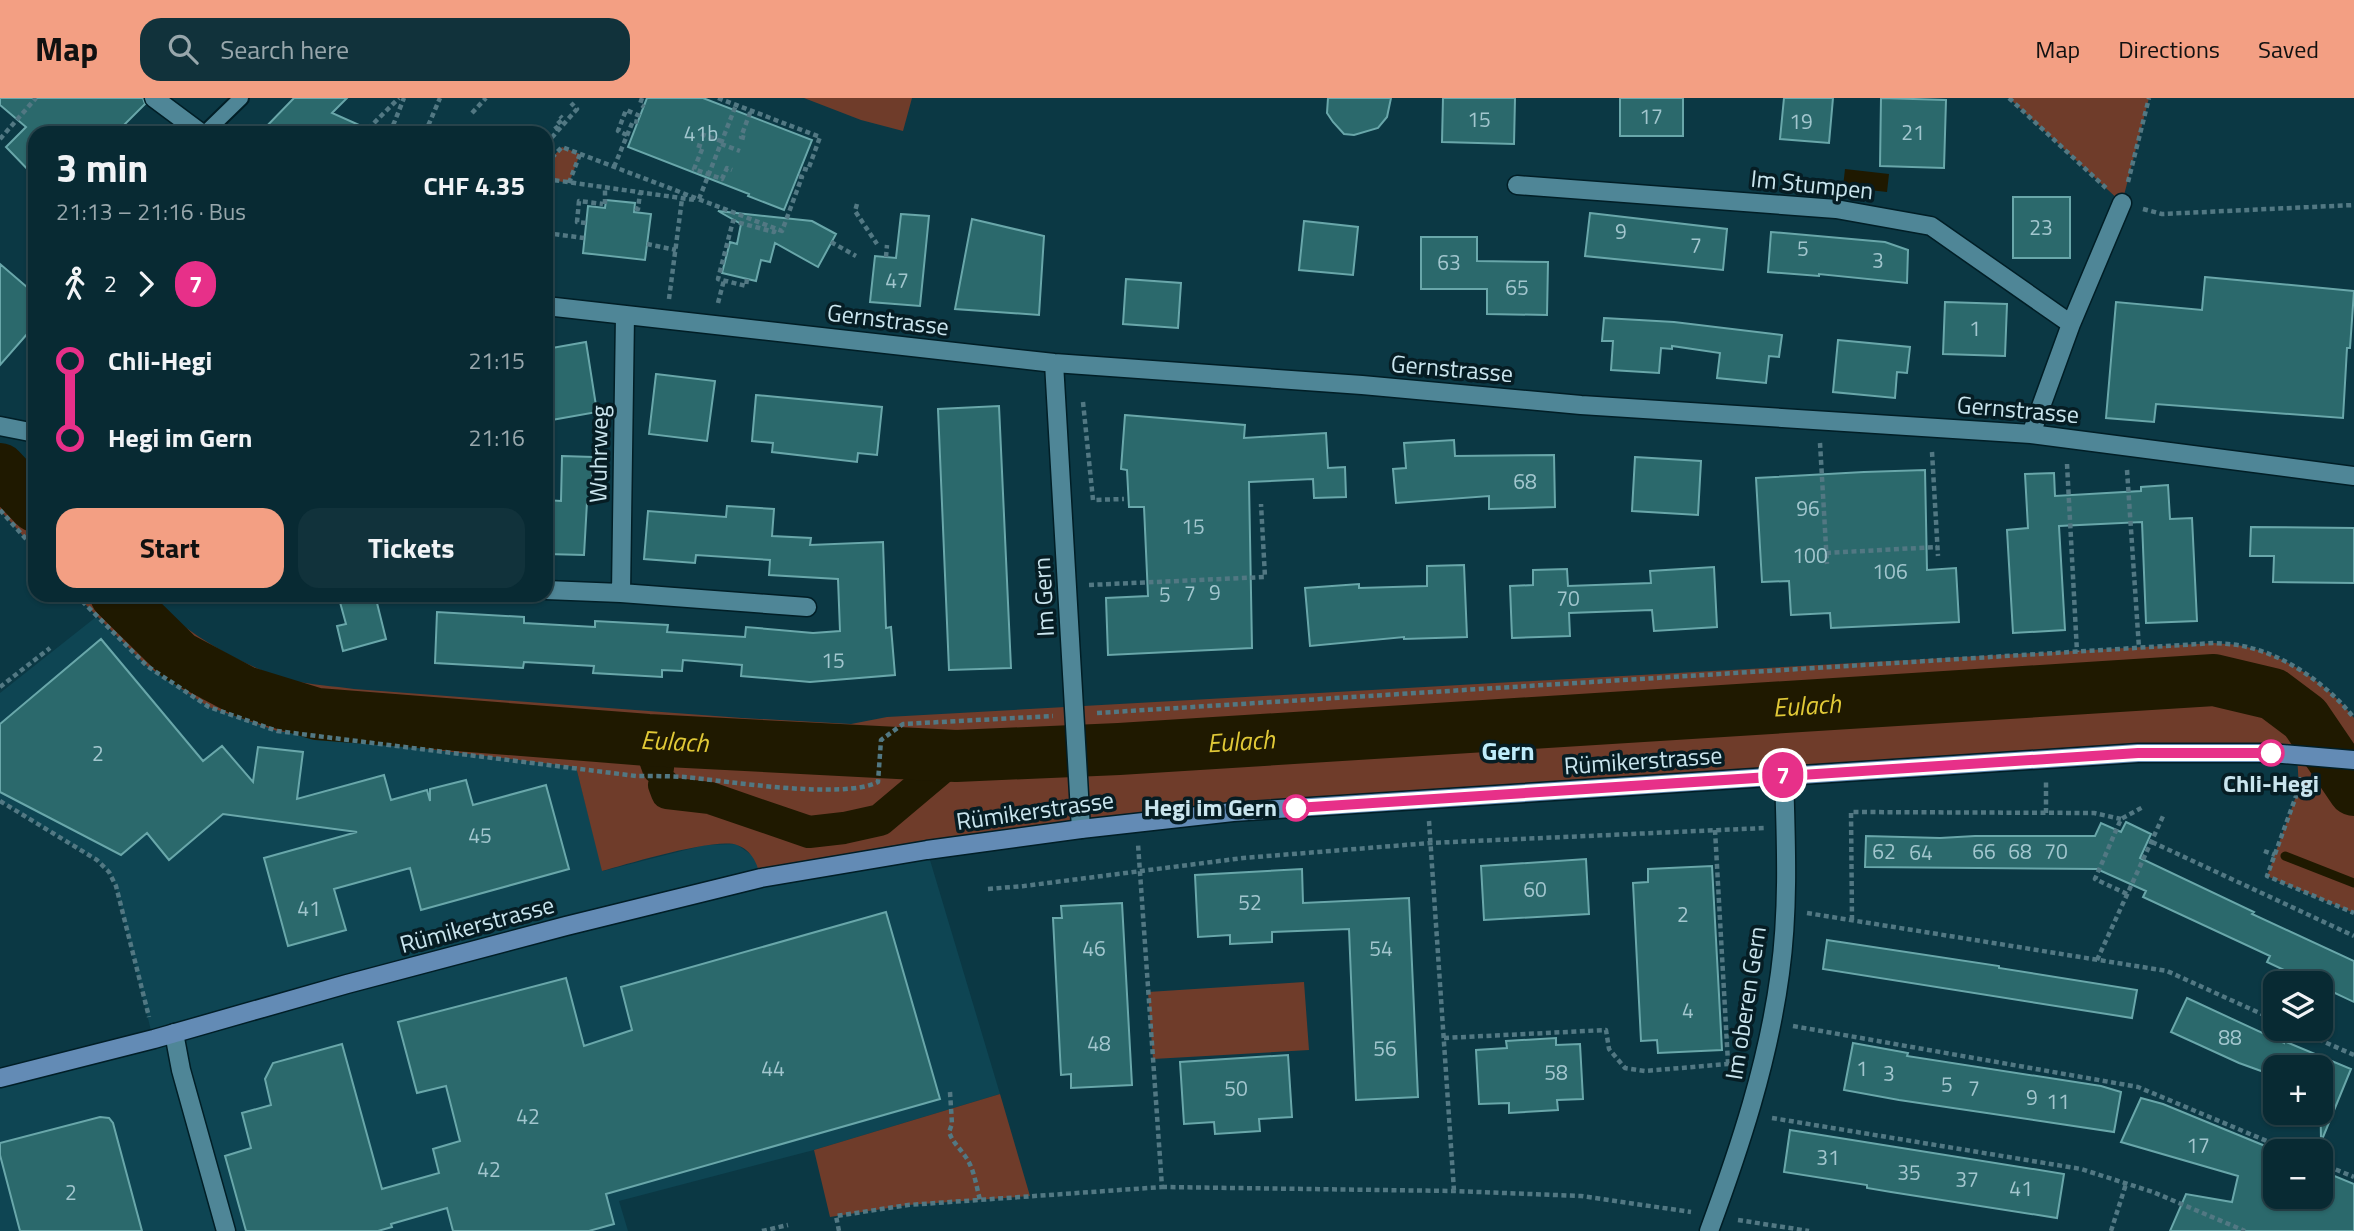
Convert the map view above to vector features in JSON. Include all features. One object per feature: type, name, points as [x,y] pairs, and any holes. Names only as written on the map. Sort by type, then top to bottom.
[{"type":"main road","name":"Rümikerstrasse","points":[[0,1078],[566,926],[761,878],[1081,828],[1233,812],[2138,753],[2305,756],[2354,760]]},
{"type":"street","points":[[154,98],[193,126]]},
{"type":"street","name":"Im Stumpen","points":[[1517,185],[1836,209],[1931,226],[2071,324]]},
{"type":"street","points":[[2031,434],[2071,324],[2122,203]]},
{"type":"street","name":"Gernstrasse","points":[[553,307],[1054,363],[1581,405],[2031,434],[2354,476]]},
{"type":"street","name":"Wuhrweg","points":[[621,593],[625,315]]},
{"type":"street","name":"Im Gern","points":[[1054,363],[1081,828]]},
{"type":"street","points":[[0,426],[28,432]]},
{"type":"street","points":[[553,590],[807,607]]},
{"type":"street","name":"Im oberen Gern","points":[[1712,1224],[1750,1115],[1772,1022],[1785,910],[1784,775]]},
{"type":"street","points":[[174,1032],[181,1070],[226,1231]]},
{"type":"lane","points":[[211,126],[241,98]]},
{"type":"path","points":[[0,139],[36,98]]},
{"type":"path","points":[[371,126],[402,98]]},
{"type":"path","points":[[392,126],[402,98]]},
{"type":"path","points":[[428,126],[440,98]]},
{"type":"path","points":[[472,113],[486,98]]},
{"type":"path","points":[[642,98],[640,104],[643,107]]},
{"type":"path","points":[[718,98],[792,130],[820,137],[808,170],[801,168]]},
{"type":"path","points":[[2009,98],[2122,203],[2162,214],[2354,205]]},
{"type":"path","points":[[2122,203],[2149,98]]},
{"type":"path","points":[[553,137],[577,109],[571,103]]},
{"type":"path","points":[[699,199],[736,105]]},
{"type":"path","points":[[627,135],[618,131],[626,110],[640,116]]},
{"type":"path","points":[[745,138],[741,137],[751,110]]},
{"type":"path","points":[[559,116],[563,119],[555,126],[559,131]]},
{"type":"path","points":[[614,167],[633,121],[638,122]]},
{"type":"path","points":[[701,134],[740,151]]},
{"type":"path","points":[[697,145],[703,147],[694,169],[722,179],[727,168],[732,170]]},
{"type":"path","points":[[553,157],[562,147],[782,231],[802,177],[797,176]]},
{"type":"path","points":[[569,183],[580,154]]},
{"type":"path","points":[[553,180],[706,202]]},
{"type":"path","points":[[586,223],[577,222],[579,201],[605,204],[605,188]]},
{"type":"path","points":[[635,208],[638,209],[640,193]]},
{"type":"path","points":[[672,275],[682,199]]},
{"type":"path","points":[[857,204],[855,211],[877,244]]},
{"type":"path","points":[[747,279],[746,286],[718,279],[733,221],[774,232],[775,228]]},
{"type":"path","points":[[553,234],[584,238]]},
{"type":"path","points":[[831,242],[856,256]]},
{"type":"path","points":[[647,244],[676,250]]},
{"type":"path","points":[[886,257],[887,245]]},
{"type":"path","points":[[718,303],[724,280]]},
{"type":"path","points":[[1083,402],[1093,500],[1124,499]]},
{"type":"path","points":[[1820,443],[1827,564]]},
{"type":"path","points":[[1931,452],[1938,556]]},
{"type":"path","points":[[2067,464],[2077,652]]},
{"type":"path","points":[[2127,469],[2139,648]]},
{"type":"path","points":[[1068,586],[1265,577],[1261,503]]},
{"type":"path","points":[[0,510],[28,541]]},
{"type":"path","points":[[1826,553],[1937,547]]},
{"type":"path","points":[[83,602],[147,666],[209,706],[277,731],[636,776],[680,777],[820,789],[868,787],[878,782],[881,740],[903,724],[1075,722],[2214,643],[2248,647],[2281,659],[2328,690],[2354,718]]},
{"type":"path","points":[[0,687],[50,648]]},
{"type":"path","points":[[2305,756],[2299,788],[2267,876],[2354,913]]},
{"type":"path","points":[[2046,780],[2046,813]]},
{"type":"path","points":[[0,801],[97,860],[109,872],[116,886],[149,1017]]},
{"type":"path","points":[[2127,894],[2095,879],[2121,819],[2143,807]]},
{"type":"path","points":[[1852,920],[1851,812],[2094,813],[2121,819]]},
{"type":"path","points":[[2096,960],[2164,814]]},
{"type":"path","points":[[1429,818],[1454,1191]]},
{"type":"path","points":[[988,889],[1243,858],[1430,843],[1785,827]]},
{"type":"path","points":[[1715,830],[1728,1064]]},
{"type":"path","points":[[2152,842],[2354,936]]},
{"type":"path","points":[[1138,843],[1162,1187]]},
{"type":"path","points":[[2264,851],[2275,855]]},
{"type":"path","points":[[1785,910],[2166,971],[2263,1015]]},
{"type":"path","points":[[1772,1022],[2138,1087],[2263,1139]]},
{"type":"path","points":[[1444,1038],[1606,1030],[1609,1049],[1625,1068],[1645,1071],[1728,1064],[1762,1069]]},
{"type":"path","points":[[2322,1041],[2354,1055]]},
{"type":"path","points":[[950,1092],[953,1124],[949,1132],[954,1145],[965,1156],[971,1168],[980,1199]]},
{"type":"path","points":[[1750,1115],[2081,1169],[2153,1192],[2245,1231]]},
{"type":"path","points":[[2333,1168],[2354,1177]]},
{"type":"path","points":[[2111,1231],[2126,1184]]},
{"type":"path","points":[[839,1231],[836,1216],[908,1205],[1162,1187],[1454,1191],[1581,1196],[1712,1224],[1809,1231]]},
{"type":"path","points":[[762,1231],[788,1225]]},
{"type":"shaded area","points":[[804,98],[912,98],[903,131],[861,120]]},
{"type":"shaded area","points":[[2009,98],[2149,98],[2122,203]]},
{"type":"shaded area","points":[[562,147],[580,154],[569,183],[553,180],[553,157]]},
{"type":"shaded area","points":[[1845,169],[1889,174],[1887,192],[1843,187]]},
{"type":"shaded area","points":[[0,454],[14,461],[28,476],[28,541],[0,510]]},
{"type":"shaded area","points":[[83,602],[154,602],[178,622],[231,656],[270,673],[306,683],[354,689],[851,724],[887,717],[2214,643],[2239,645],[2262,651],[2292,665],[2320,684],[2354,718],[2354,913],[2267,876],[2299,788],[2297,755],[2271,753],[1233,812],[761,878],[756,863],[747,851],[737,845],[711,845],[671,852],[602,871],[576,767],[277,731],[209,707],[147,666]]},
{"type":"shaded area","points":[[96,617],[147,666],[209,706],[277,731],[576,767],[603,871],[705,845],[736,844],[756,858],[761,878],[927,850],[1000,1094],[814,1150],[619,1201],[628,1231],[0,1231],[0,1078],[153,1039],[116,886],[109,872],[97,860],[0,801],[0,693]]},
{"type":"shaded area","points":[[1304,982],[1309,1050],[1153,1059],[1148,992]]},
{"type":"shaded area","points":[[1000,1094],[1030,1196],[908,1205],[830,1217],[814,1150]]},
{"type":"building","points":[[0,98],[143,98],[145,104],[123,126],[28,126],[28,170],[6,147],[26,127],[0,105]]},
{"type":"building","points":[[294,98],[347,98],[332,113],[361,126],[267,126]]},
{"type":"building","points":[[647,98],[703,98],[812,140],[784,210],[628,147]]},
{"type":"building","points":[[1328,98],[1391,98],[1387,117],[1378,128],[1354,135],[1344,134],[1333,122],[1327,113]]},
{"type":"building","points":[[1443,98],[1515,98],[1514,144],[1442,142]]},
{"type":"building","points":[[1620,98],[1683,98],[1683,136],[1620,136]]},
{"type":"building","points":[[1784,98],[1833,98],[1829,143],[1780,139]]},
{"type":"building","points":[[1881,98],[1946,100],[1944,168],[1880,166]]},
{"type":"building","points":[[2013,197],[2070,197],[2070,258],[2013,258]]},
{"type":"building","points":[[606,200],[635,203],[634,212],[651,214],[645,260],[583,253],[588,206],[605,208]]},
{"type":"building","points":[[718,211],[812,221],[836,234],[818,267],[775,243],[770,262],[761,260],[756,281],[722,273],[730,242],[737,244],[741,224]]},
{"type":"building","points":[[1590,213],[1727,229],[1723,270],[1585,256]]},
{"type":"building","points":[[901,214],[929,216],[920,306],[870,302],[875,256],[896,258]]},
{"type":"building","points":[[972,219],[1044,236],[1039,315],[955,309]]},
{"type":"building","points":[[1304,221],[1358,227],[1353,275],[1299,270]]},
{"type":"building","points":[[1771,232],[1885,242],[1908,250],[1907,283],[1768,272]]},
{"type":"building","points":[[1421,237],[1477,237],[1477,261],[1548,262],[1547,315],[1487,314],[1487,289],[1421,289]]},
{"type":"building","points":[[0,264],[28,288],[28,333],[0,365]]},
{"type":"building","points":[[2205,277],[2354,291],[2343,418],[2156,404],[2154,422],[2106,418],[2116,302],[2202,310]]},
{"type":"building","points":[[1126,279],[1181,283],[1178,328],[1123,324]]},
{"type":"building","points":[[1945,302],[2007,304],[2005,356],[1943,354]]},
{"type":"building","points":[[1604,318],[1674,322],[1782,335],[1779,357],[1769,356],[1766,383],[1717,378],[1720,353],[1672,346],[1672,349],[1661,348],[1659,373],[1611,370],[1613,341],[1602,341]]},
{"type":"building","points":[[1838,340],[1910,347],[1907,373],[1897,372],[1895,398],[1833,392]]},
{"type":"building","points":[[586,342],[597,412],[553,420],[553,348]]},
{"type":"building","points":[[656,374],[715,381],[707,441],[649,434]]},
{"type":"building","points":[[756,395],[882,407],[877,455],[858,453],[857,462],[772,452],[773,443],[752,441]]},
{"type":"building","points":[[999,406],[1011,668],[949,670],[938,409]]},
{"type":"building","points":[[1125,415],[1245,425],[1244,438],[1326,433],[1328,468],[1345,467],[1346,497],[1314,498],[1313,479],[1249,482],[1252,648],[1108,655],[1106,598],[1148,596],[1144,507],[1129,507],[1127,470],[1121,469]]},
{"type":"building","points":[[1454,440],[1455,456],[1554,455],[1555,507],[1489,509],[1489,496],[1396,503],[1393,469],[1406,468],[1404,443]]},
{"type":"building","points":[[562,456],[593,457],[591,502],[587,502],[584,555],[553,554],[553,500],[561,501]]},
{"type":"building","points":[[1635,457],[1701,461],[1698,515],[1632,511]]},
{"type":"building","points":[[1925,470],[1927,570],[1956,568],[1959,622],[1831,628],[1830,613],[1791,615],[1789,581],[1762,582],[1756,478]]},
{"type":"building","points":[[2054,473],[2055,496],[2141,491],[2141,487],[2168,485],[2170,519],[2192,518],[2197,621],[2146,623],[2142,522],[2059,526],[2065,630],[2013,633],[2007,530],[2028,528],[2025,474]]},
{"type":"building","points":[[727,506],[774,509],[772,536],[811,538],[810,545],[883,542],[886,628],[891,627],[895,675],[810,682],[741,676],[742,665],[683,660],[682,671],[662,670],[662,677],[593,673],[594,666],[524,662],[523,668],[435,663],[437,612],[524,617],[524,623],[595,627],[595,621],[668,625],[667,632],[745,637],[746,627],[813,633],[840,631],[838,579],[769,575],[770,560],[696,555],[695,563],[644,559],[648,511],[726,517]]},
{"type":"building","points":[[2251,527],[2354,528],[2354,583],[2273,582],[2274,556],[2250,556]]},
{"type":"building","points":[[1464,565],[1467,637],[1404,637],[1310,646],[1305,588],[1359,584],[1359,588],[1427,586],[1427,566]]},
{"type":"building","points":[[1714,567],[1717,627],[1654,631],[1652,610],[1569,613],[1570,636],[1512,638],[1510,586],[1533,585],[1533,570],[1567,569],[1568,586],[1651,583],[1650,571]]},
{"type":"building","points":[[340,602],[377,602],[386,639],[343,651],[337,626],[346,624]]},
{"type":"building","points":[[101,639],[203,761],[222,746],[253,782],[258,747],[303,752],[297,799],[384,775],[391,800],[427,790],[430,801],[430,789],[466,780],[473,805],[546,785],[569,869],[421,910],[410,868],[334,889],[346,930],[288,946],[264,858],[357,832],[223,814],[169,860],[147,833],[121,855],[0,792],[0,724]]},
{"type":"building","points":[[2126,822],[2151,834],[2140,858],[2354,961],[2354,1002],[2333,992],[2333,971],[2286,971],[2267,962],[2270,956],[2143,897],[2146,891],[2097,869],[1865,867],[1866,836],[2095,836],[2101,823],[2121,832]]},
{"type":"building","points":[[1586,859],[1589,914],[1484,920],[1481,866]]},
{"type":"building","points":[[1712,866],[1722,1050],[1658,1053],[1657,1040],[1641,1041],[1633,883],[1648,882],[1648,869]]},
{"type":"building","points":[[1302,869],[1303,903],[1409,898],[1418,1097],[1356,1100],[1349,929],[1272,932],[1272,942],[1230,944],[1230,935],[1198,937],[1195,875]]},
{"type":"building","points":[[1122,903],[1132,1085],[1071,1088],[1071,1074],[1061,1075],[1053,918],[1062,918],[1061,906]]},
{"type":"building","points":[[886,912],[940,1099],[606,1194],[614,1224],[589,1231],[453,1231],[447,1208],[391,1224],[392,1227],[378,1231],[246,1231],[225,1156],[251,1148],[242,1113],[271,1105],[265,1079],[273,1063],[342,1044],[382,1189],[439,1173],[433,1149],[460,1141],[446,1086],[417,1093],[398,1022],[566,978],[584,1046],[632,1030],[621,987]]},
{"type":"building","points":[[1827,940],[2137,990],[2132,1018],[1823,969]]},
{"type":"building","points":[[2187,998],[2263,1033],[2263,1041],[2284,1041],[2318,1055],[2263,1055],[2263,1072],[2171,1032]]},
{"type":"building","points":[[1556,1038],[1556,1045],[1580,1044],[1583,1099],[1557,1100],[1558,1110],[1509,1113],[1509,1103],[1479,1104],[1476,1050],[1507,1048],[1506,1041]]},
{"type":"building","points":[[1853,1043],[1908,1053],[1907,1056],[2101,1086],[2121,1092],[2114,1132],[1844,1090]]},
{"type":"building","points":[[1288,1055],[1292,1117],[1259,1119],[1260,1131],[1215,1134],[1214,1122],[1184,1124],[1180,1062]]},
{"type":"building","points":[[2333,1061],[2351,1069],[2333,1113]]},
{"type":"building","points":[[2141,1098],[2163,1104],[2263,1145],[2263,1209],[2333,1209],[2333,1175],[2354,1184],[2354,1231],[2170,1231],[2186,1194],[2232,1202],[2238,1176],[2121,1142]]},
{"type":"building","points":[[100,1117],[109,1118],[113,1123],[142,1231],[20,1231],[0,1155],[0,1143]]},
{"type":"building","points":[[2321,1125],[2328,1125],[2322,1139]]},
{"type":"building","points":[[1790,1130],[2064,1174],[2057,1218],[1784,1172]]},
{"type":"waterway","name":"Eulach","points":[[0,469],[28,499]]},
{"type":"waterway","name":"Eulach","points":[[123,602],[179,657],[245,692],[317,714],[648,740],[956,756],[1119,749],[2214,680],[2273,694],[2305,718],[2354,790]]},
{"type":"waterway","points":[[648,740],[658,768]]},
{"type":"waterway","points":[[664,785],[667,793],[710,798],[809,832],[880,820],[956,756]]},
{"type":"waterway","points":[[2285,856],[2354,883]]},
{"type":"bus line","name":"7","points":[[1296,808],[2138,753],[2271,753]]},
{"type":"place","name":"Chli-Hegi","points":[[2271,753]]},
{"type":"place","name":"Hegi im Gern","points":[[1296,808]]},
{"type":"district","name":"Gern","points":[[1508,751]]}]
